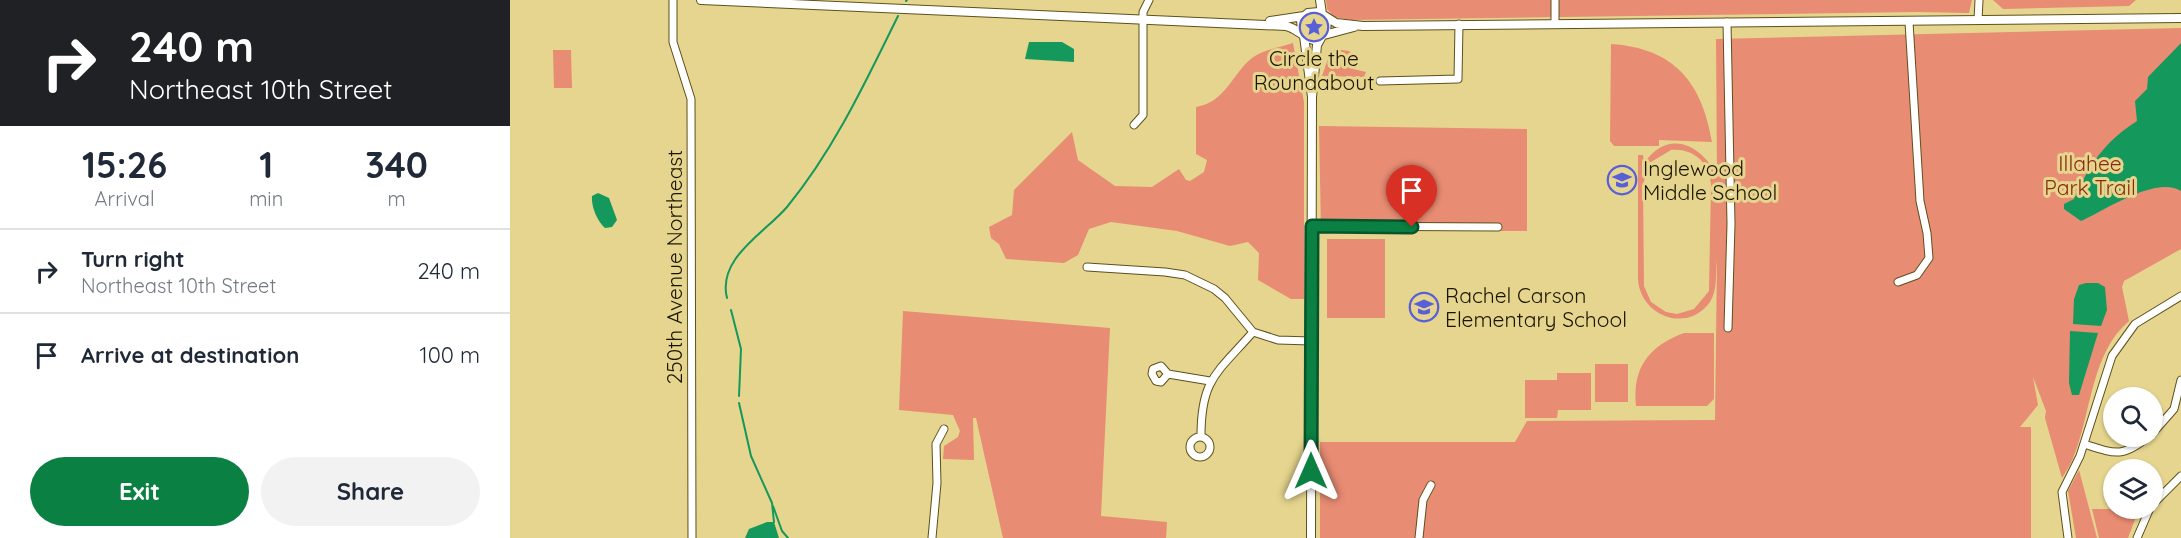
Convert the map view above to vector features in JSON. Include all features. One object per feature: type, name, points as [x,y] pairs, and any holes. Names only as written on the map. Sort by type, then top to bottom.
[{"type":"street","name":"250th Avenue Northeast","points":[[673,0],[673,42],[691,99],[692,538]]},
{"type":"street","points":[[701,0],[1286,26],[1310,39],[1363,26]]},
{"type":"street","points":[[1134,124],[1143,115],[1143,12],[1149,0]]},
{"type":"street","points":[[1312,97],[1300,24],[1314,0]]},
{"type":"street","points":[[1311,538],[1312,97],[1317,45],[1328,24],[1320,0]]},
{"type":"street","points":[[1555,0],[1555,23]]},
{"type":"street","points":[[1978,20],[1979,0]]},
{"type":"street","points":[[1249,24],[1306,14],[1324,15],[1336,23],[1363,26],[2181,18]]},
{"type":"street","points":[[1727,22],[1731,224],[1728,328]]},
{"type":"street","points":[[1898,282],[1917,275],[1929,258],[1928,240],[1920,201],[1909,22]]},
{"type":"street","points":[[1380,81],[1458,79],[1460,24]]},
{"type":"street","points":[[1312,226],[1498,227]]},
{"type":"street","points":[[1087,267],[1165,272],[1185,276],[1214,289],[1225,298],[1253,332],[1278,340],[1311,341]]},
{"type":"street","points":[[2068,538],[2062,492],[2084,444],[2117,346],[2141,319],[2181,296]]},
{"type":"street","points":[[1201,436],[1201,410],[1210,381],[1253,332]]},
{"type":"street","points":[[1168,374],[1210,381]]},
{"type":"street","points":[[2163,425],[2174,408],[2181,380]]},
{"type":"street","points":[[932,538],[935,510],[936,444],[944,429]]},
{"type":"street","points":[[2084,444],[2112,453],[2126,453],[2134,447]]},
{"type":"street","points":[[2163,494],[2181,476]]},
{"type":"street","points":[[1419,538],[1423,500],[1431,485]]},
{"type":"street","points":[[2137,538],[2145,519]]},
{"type":"green space","points":[[1326,0],[1972,0],[1969,13],[1351,20],[1334,17],[1327,9]]},
{"type":"green space","points":[[1993,0],[2136,0],[2129,6],[2003,9]]},
{"type":"green space","name":"Illahee Park Trail","points":[[2181,28],[2181,249],[2124,281],[2122,287],[2129,321],[2107,349],[2100,365],[2075,453],[2062,478],[2045,418],[2046,411],[2033,377],[2038,405],[2020,427],[2031,427],[2031,538],[1320,538],[1320,442],[1515,442],[1527,421],[1715,420],[1717,261],[1714,292],[1710,302],[1700,312],[1678,319],[1666,317],[1647,303],[1641,293],[1638,280],[1638,155],[1643,155],[1644,163],[1654,152],[1664,146],[1684,145],[1703,156],[1717,176],[1716,39]],"holes":[[[1671,150],[1693,154],[1703,163],[1710,176],[1711,184],[1709,291],[1694,309],[1677,314],[1666,312],[1651,302],[1644,286],[1643,184],[1651,162]]]},
{"type":"green space","points":[[1293,43],[1304,102],[1304,299],[1291,299],[1258,280],[1259,253],[1248,242],[1230,246],[1177,231],[1111,222],[1089,229],[1078,255],[1064,263],[1006,259],[999,244],[991,238],[989,227],[1012,215],[1014,190],[1072,132],[1078,160],[1115,186],[1152,187],[1179,169],[1186,180],[1190,181],[1204,172],[1207,160],[1196,154],[1196,107],[1214,100],[1221,94],[1256,55]]},
{"type":"green space","points":[[1611,44],[1652,53],[1668,61],[1681,72],[1701,102],[1712,142],[1659,140],[1659,146],[1614,146],[1610,141]]},
{"type":"green space","points":[[1335,49],[1349,51],[1352,54],[1353,69],[1366,72],[1364,77],[1322,76],[1330,53]]},
{"type":"green space","points":[[553,50],[571,50],[572,88],[554,88]]},
{"type":"green space","points":[[1319,126],[1527,129],[1527,231],[1321,231]]},
{"type":"green space","points":[[1327,239],[1385,239],[1385,318],[1327,318]]},
{"type":"green space","points":[[903,311],[1110,328],[1101,516],[1167,522],[1166,538],[1003,538],[976,418],[973,418],[974,460],[943,459],[944,446],[958,437],[960,431],[953,415],[899,410]]},
{"type":"green space","points":[[1684,333],[1714,333],[1714,399],[1707,406],[1636,406],[1637,380],[1645,360],[1661,345]]},
{"type":"green space","points":[[1595,364],[1628,364],[1628,402],[1595,402]]},
{"type":"green space","points":[[1557,373],[1591,373],[1591,410],[1558,410],[1557,418],[1525,418],[1525,380],[1557,380]]},
{"type":"green space","points":[[2079,470],[2097,538],[2076,538],[2068,491]]},
{"type":"green space","points":[[2092,509],[2103,509],[2103,519],[2135,519],[2128,538],[2099,538]]},
{"type":"shaded area","points":[[1029,42],[1062,42],[1074,49],[1074,62],[1025,59]]},
{"type":"shaded area","points":[[2181,43],[2181,191],[2171,187],[2159,187],[2145,191],[2117,202],[2081,221],[2064,209],[2064,204],[2074,199],[2099,155],[2115,137],[2137,121],[2135,101],[2147,89],[2148,77]]},
{"type":"shaded area","points":[[598,193],[609,198],[617,220],[612,227],[605,228],[595,213],[592,196]]},
{"type":"shaded area","points":[[2098,283],[2105,287],[2107,310],[2101,326],[2073,324],[2074,299],[2079,285]]},
{"type":"shaded area","points":[[2070,331],[2098,333],[2079,395],[2072,395],[2069,383]]},
{"type":"shaded area","points":[[767,522],[774,522],[779,538],[745,538],[749,529]]},
{"type":"waterway","points":[[727,298],[726,284],[729,271],[736,258],[787,207],[820,162],[848,114],[898,16]]},
{"type":"waterway","points":[[731,310],[741,349],[739,396]]},
{"type":"waterway","points":[[739,403],[751,456],[772,503],[774,522]]},
{"type":"waterway","points":[[773,506],[782,531],[788,538]]},
{"type":"place","name":"Circle the Roundabout","points":[[1314,27]]},
{"type":"place","name":"Inglewood Middle School","points":[[1622,180]]},
{"type":"place","name":"Rachel Carson Elementary School","points":[[1424,307]]},
{"type":"route","points":[[1311,471],[1312,226],[1412,227]]}]
